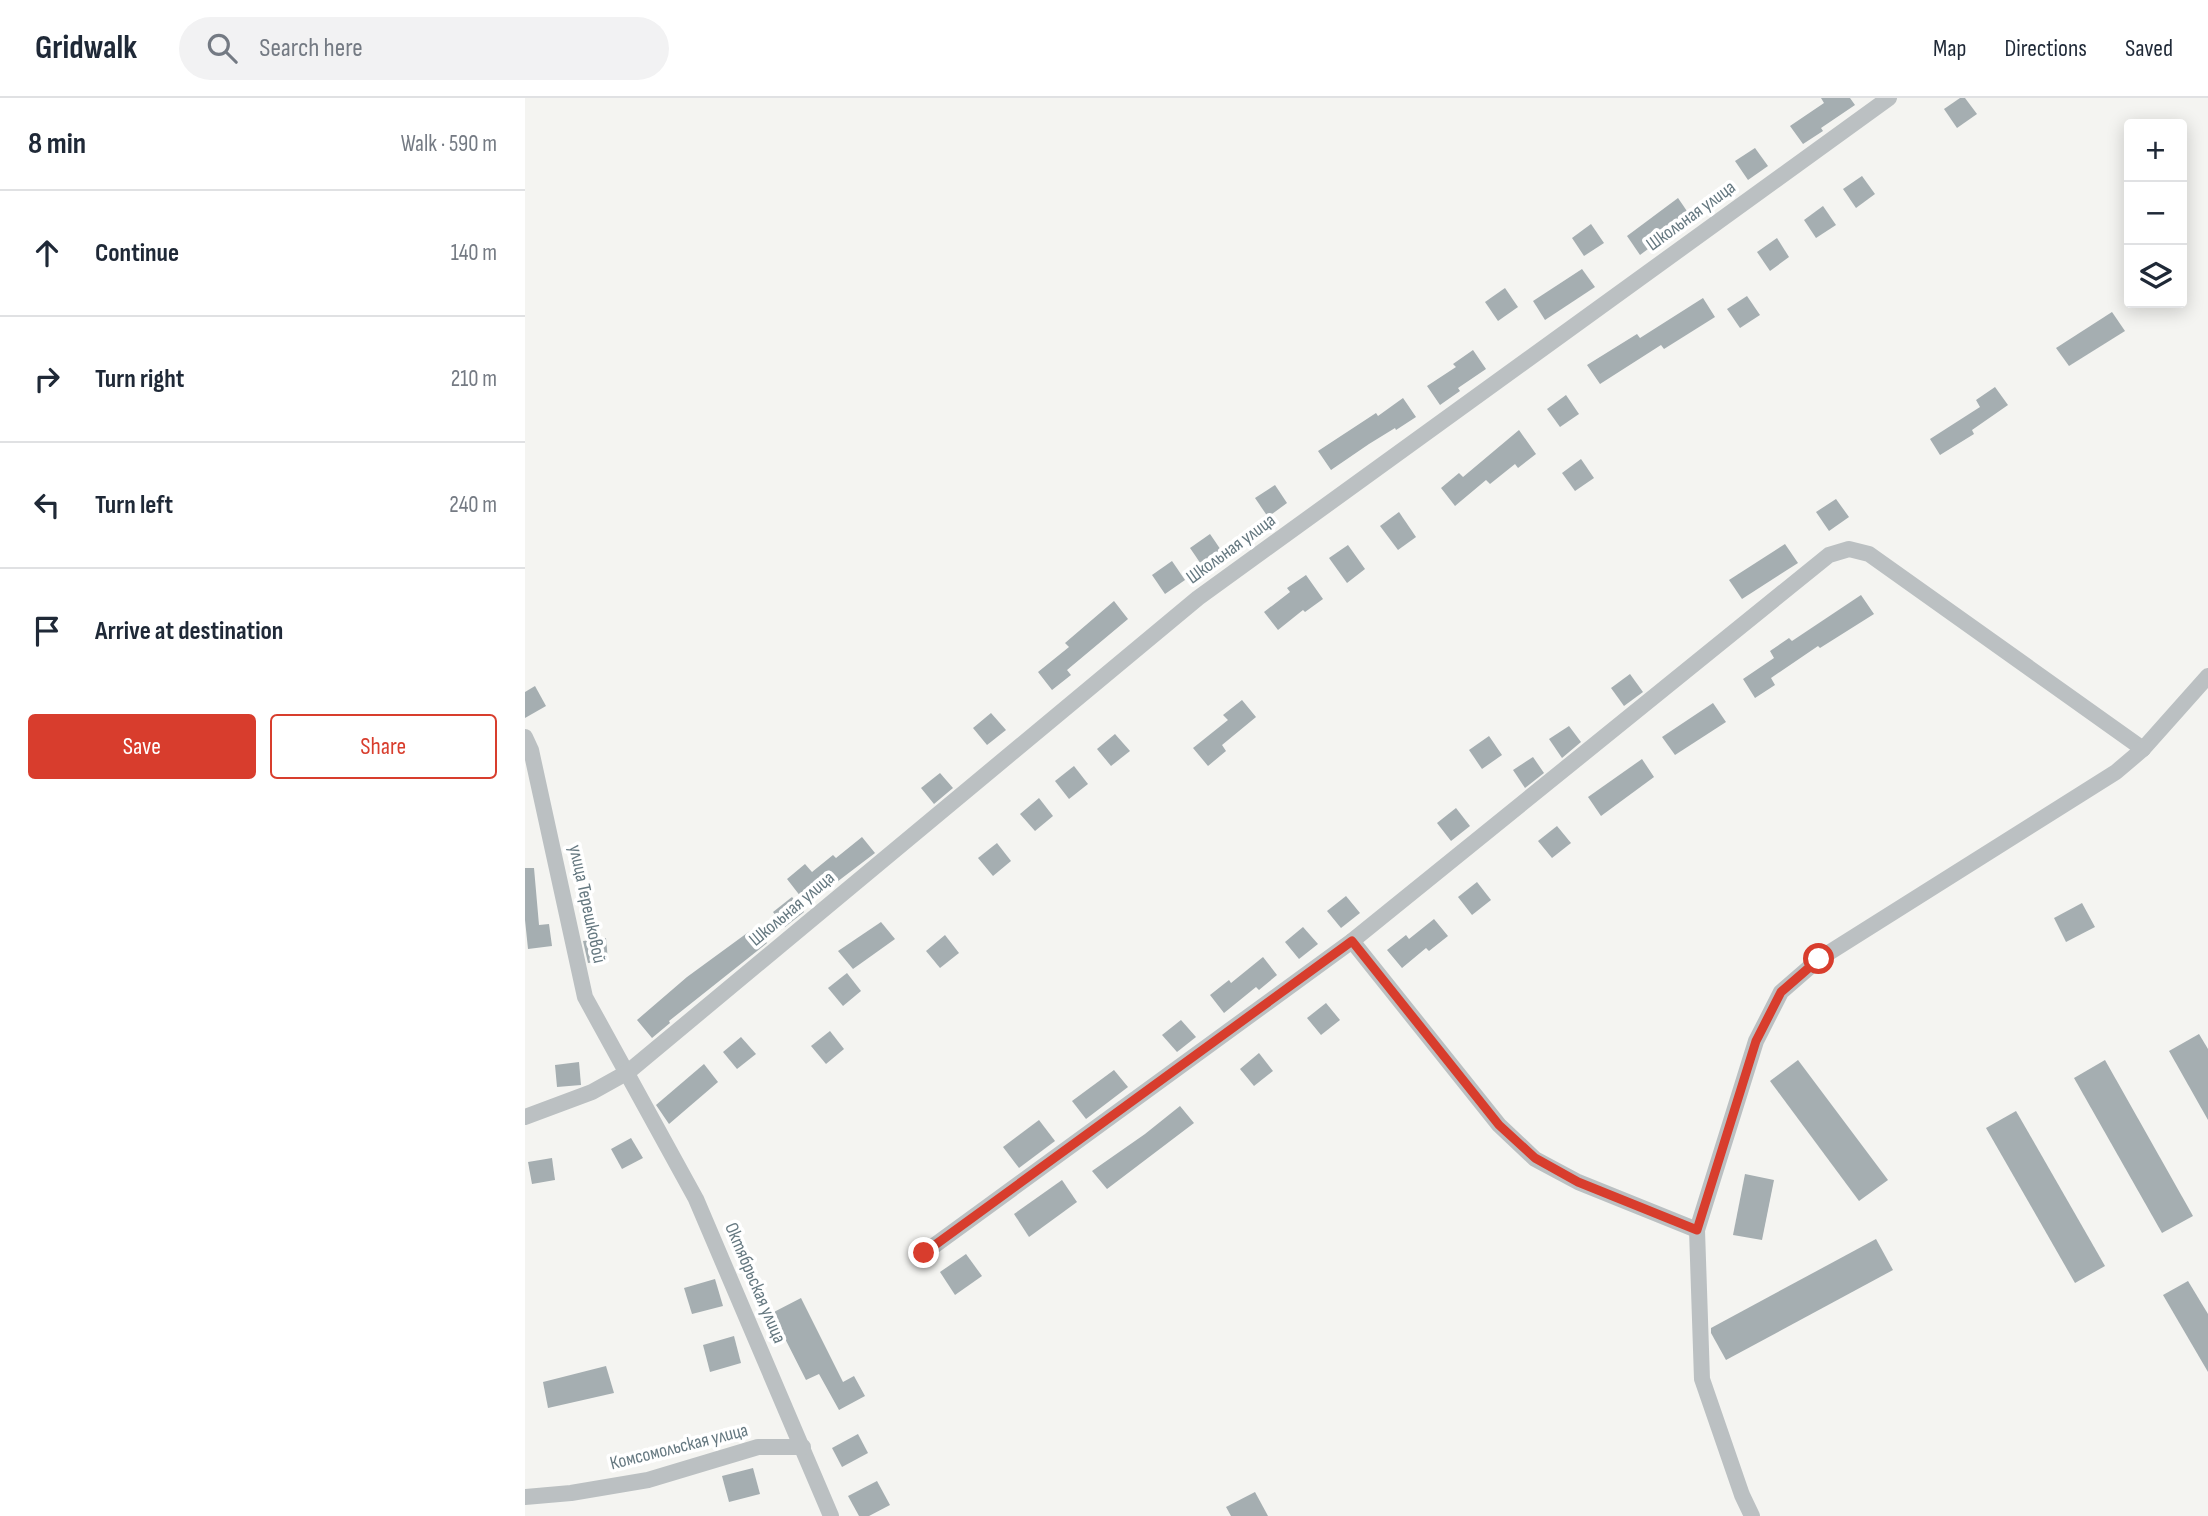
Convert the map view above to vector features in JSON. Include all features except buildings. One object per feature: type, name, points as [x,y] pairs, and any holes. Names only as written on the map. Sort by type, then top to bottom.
[{"type":"street","name":"Школьная улица","points":[[525,1117],[592,1092],[628,1072],[1198,598],[1889,98]]},
{"type":"street","points":[[924,1253],[1352,941],[1829,555],[1849,549],[1869,554],[2143,749]]},
{"type":"street","points":[[1752,1516],[1742,1495],[1702,1379],[1697,1230],[1756,1041],[1781,992],[1819,959],[2116,772],[2143,749],[2208,676]]},
{"type":"street","name":"улица Терешковой","points":[[525,737],[531,750],[585,997],[628,1072]]},
{"type":"street","points":[[1352,941],[1499,1125],[1535,1158],[1578,1182],[1697,1230]]},
{"type":"street","name":"Октябрьская улица","points":[[628,1072],[696,1199],[831,1516]]},
{"type":"street","name":"Комсомольская улица","points":[[525,1497],[571,1493],[648,1480],[758,1447],[803,1447]]},
{"type":"route","points":[[924,1253],[1352,941],[1499,1125],[1535,1158],[1578,1182],[1697,1230],[1756,1041],[1781,992],[1819,959]]}]
